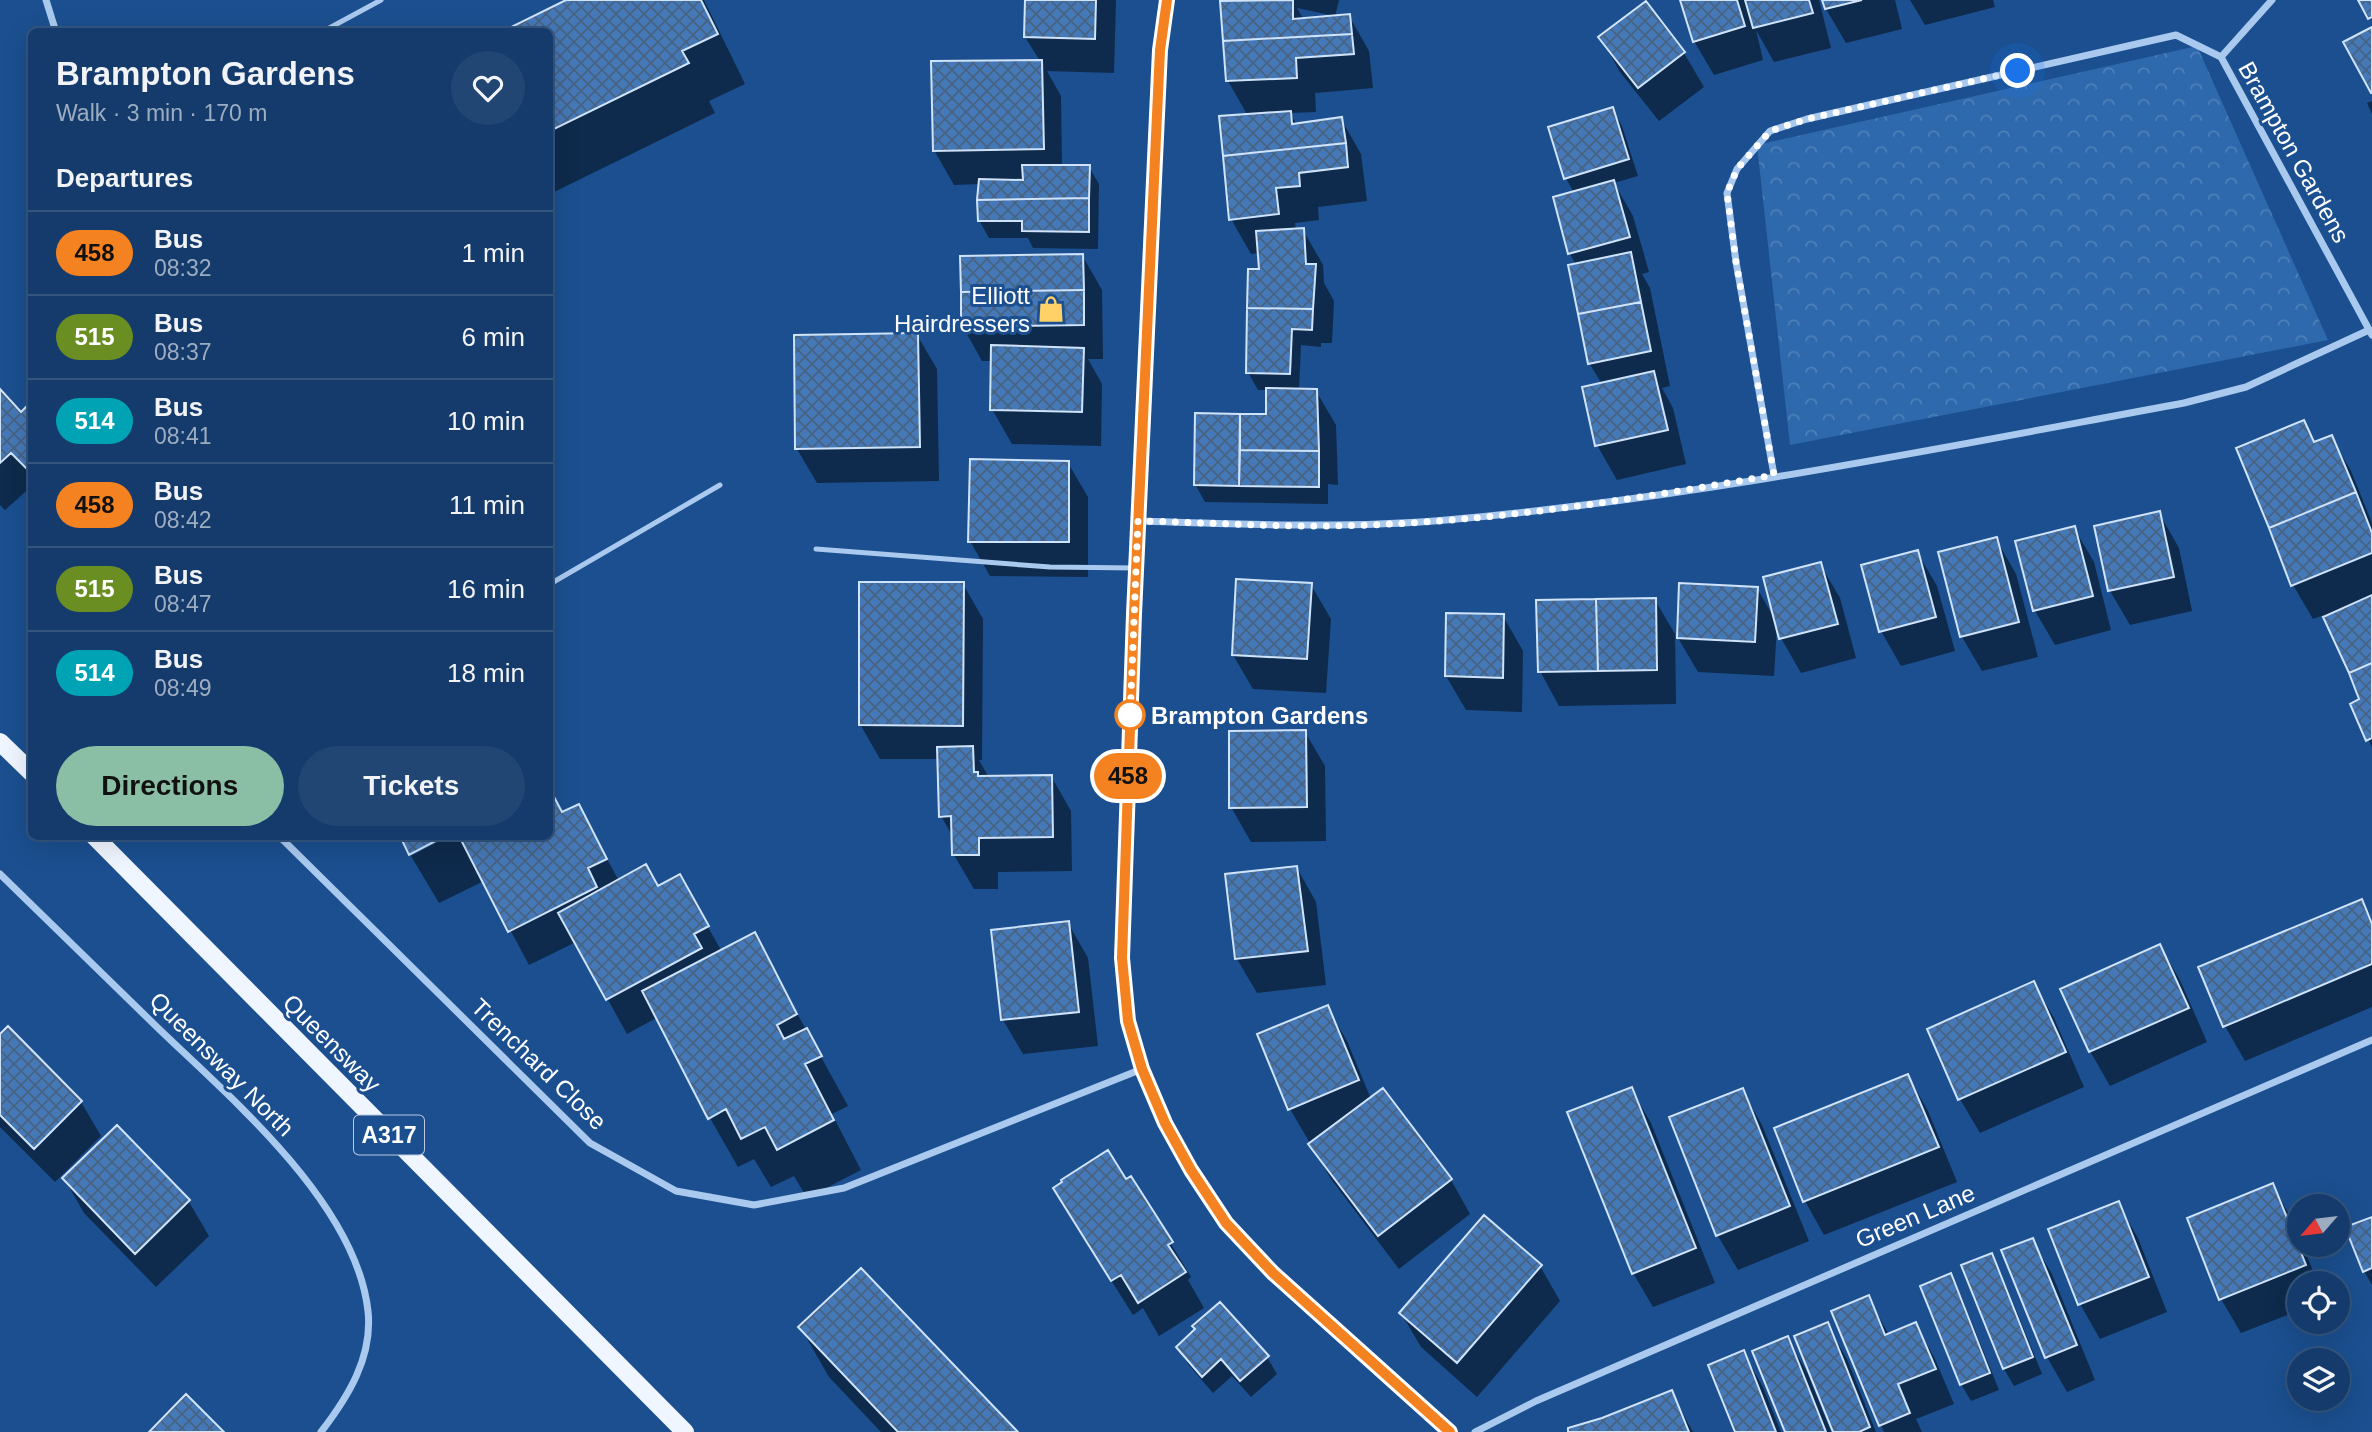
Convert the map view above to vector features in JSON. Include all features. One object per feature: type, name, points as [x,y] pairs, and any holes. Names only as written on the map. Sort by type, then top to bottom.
[{"type":"main road","points":[[0,742],[28,770]]},
{"type":"main road","name":"Queensway","points":[[98,840],[685,1432]]},
{"type":"street","points":[[46,0],[55,28]]},
{"type":"street","points":[[1167,0],[1160,50],[1136,568],[1122,958],[1128,1021],[1142,1069],[1165,1123],[1191,1170],[1226,1223],[1273,1273],[1450,1432]]},
{"type":"street","points":[[2221,57],[2272,0]]},
{"type":"street","name":"Brampton Gardens","points":[[1138,521],[1315,526],[1444,520],[1636,499],[1774,475],[2184,403],[2246,387],[2371,332],[2221,57],[2176,35],[1807,119],[1770,131],[1737,169],[1727,193],[1736,262],[1774,475]]},
{"type":"street","name":"Trenchard Close","points":[[283,840],[590,1143],[676,1191],[754,1205],[844,1188],[1142,1069]]},
{"type":"street","name":"Queensway North","points":[[0,874],[276,1142],[338,1225],[360,1271],[368,1313],[366,1344],[357,1378],[321,1432]]},
{"type":"street","name":"Green Lane","points":[[1475,1432],[1536,1401],[2372,1040]]},
{"type":"lane","points":[[329,28],[380,0]]},
{"type":"lane","points":[[553,582],[720,485]]},
{"type":"lane","points":[[817,549],[1050,567],[1136,568]]},
{"type":"green space","points":[[2197,46],[2328,340],[1790,445],[1757,145]]},
{"type":"building","points":[[566,0],[701,0],[718,34],[682,51],[689,63],[553,130],[553,28],[509,28]]},
{"type":"building","points":[[1025,0],[1096,0],[1095,39],[1024,37]]},
{"type":"building","points":[[1293,0],[1293,19],[1350,14],[1352,34],[1223,41],[1220,1]]},
{"type":"building","points":[[1680,0],[1737,0],[1745,26],[1693,42]]},
{"type":"building","points":[[1745,0],[1809,0],[1813,13],[1753,28]]},
{"type":"building","points":[[1822,0],[1862,0],[1825,9]]},
{"type":"building","points":[[2358,0],[2372,0],[2372,17],[2368,19]]},
{"type":"building","points":[[1646,1],[1685,52],[1638,88],[1598,37]]},
{"type":"building","points":[[2372,27],[2372,93],[2371,93],[2343,42]]},
{"type":"building","points":[[1352,34],[1354,54],[1296,58],[1297,78],[1226,81],[1223,41]]},
{"type":"building","points":[[1042,60],[1044,149],[933,151],[931,61]]},
{"type":"building","points":[[1613,107],[1629,159],[1564,179],[1548,127]]},
{"type":"building","points":[[1291,111],[1292,124],[1342,117],[1346,143],[1223,156],[1219,116]]},
{"type":"building","points":[[1346,143],[1348,167],[1299,173],[1300,186],[1276,188],[1279,214],[1229,220],[1223,156]]},
{"type":"building","points":[[1022,165],[1090,165],[1089,198],[977,200],[979,179],[1023,180]]},
{"type":"building","points":[[1614,180],[1630,237],[1568,254],[1553,197]]},
{"type":"building","points":[[1089,198],[1089,232],[1022,231],[1022,221],[978,221],[977,200]]},
{"type":"building","points":[[1304,228],[1306,264],[1316,264],[1313,309],[1247,308],[1248,269],[1259,269],[1256,231]]},
{"type":"building","points":[[1631,252],[1641,302],[1578,314],[1568,265]]},
{"type":"building","points":[[1083,254],[1084,290],[961,292],[960,256]]},
{"type":"building","points":[[1084,290],[1084,325],[961,327],[961,292]]},
{"type":"building","points":[[1641,302],[1651,351],[1588,364],[1578,314]]},
{"type":"building","points":[[1247,308],[1313,309],[1312,330],[1292,329],[1290,374],[1246,373]]},
{"type":"building","points":[[918,333],[920,447],[795,449],[794,335]]},
{"type":"building","points":[[991,345],[1084,348],[1082,412],[990,410]]},
{"type":"building","points":[[1654,371],[1668,430],[1595,446],[1582,387]]},
{"type":"building","points":[[1266,388],[1317,389],[1319,451],[1240,450],[1240,414],[1266,414]]},
{"type":"building","points":[[0,389],[21,412],[28,405],[28,470],[11,453],[0,463]]},
{"type":"building","points":[[1195,413],[1240,414],[1239,486],[1194,485]]},
{"type":"building","points":[[2304,420],[2314,442],[2332,435],[2356,492],[2269,528],[2236,448]]},
{"type":"building","points":[[1240,450],[1319,451],[1319,487],[1239,486]]},
{"type":"building","points":[[970,459],[1069,461],[1069,542],[968,542]]},
{"type":"building","points":[[2356,492],[2372,533],[2372,553],[2291,586],[2269,528]]},
{"type":"building","points":[[2160,511],[2174,577],[2108,591],[2094,526]]},
{"type":"building","points":[[2075,526],[2093,596],[2033,611],[2015,541]]},
{"type":"building","points":[[1997,537],[2019,622],[1960,637],[1938,552]]},
{"type":"building","points":[[1918,550],[1936,617],[1879,632],[1861,565]]},
{"type":"building","points":[[1821,562],[1838,624],[1779,639],[1763,577]]},
{"type":"building","points":[[1236,579],[1312,583],[1307,659],[1232,655]]},
{"type":"building","points":[[859,582],[964,582],[963,726],[859,725]]},
{"type":"building","points":[[1679,583],[1758,587],[1755,642],[1677,638]]},
{"type":"building","points":[[2372,595],[2372,663],[2349,673],[2323,617]]},
{"type":"building","points":[[1656,598],[1657,670],[1598,671],[1596,599]]},
{"type":"building","points":[[1596,599],[1598,671],[1538,672],[1536,600]]},
{"type":"building","points":[[1446,613],[1504,614],[1503,678],[1445,676]]},
{"type":"building","points":[[2372,663],[2372,738],[2366,741],[2350,704],[2359,699],[2349,673]]},
{"type":"building","points":[[1306,730],[1307,807],[1229,808],[1229,731]]},
{"type":"building","points":[[973,746],[974,772],[978,772],[978,776],[1052,775],[1053,837],[979,838],[979,855],[952,855],[951,816],[939,817],[937,747]]},
{"type":"building","points":[[553,795],[562,812],[579,804],[607,859],[588,868],[597,887],[508,932],[461,840],[553,840]]},
{"type":"building","points":[[402,840],[437,840],[409,855]]},
{"type":"building","points":[[646,864],[658,886],[680,874],[709,926],[694,934],[702,948],[606,1000],[558,913]]},
{"type":"building","points":[[1297,866],[1308,951],[1235,959],[1225,874]]},
{"type":"building","points":[[2362,899],[2372,924],[2372,964],[2223,1027],[2198,967]]},
{"type":"building","points":[[1069,921],[1079,1012],[1001,1020],[991,930]]},
{"type":"building","points":[[755,932],[797,1014],[777,1025],[784,1039],[807,1028],[822,1056],[805,1064],[834,1120],[777,1150],[765,1127],[741,1139],[726,1109],[708,1119],[642,991]]},
{"type":"building","points":[[2160,944],[2189,1008],[2089,1052],[2060,989]]},
{"type":"building","points":[[2034,981],[2066,1052],[1958,1100],[1927,1029]]},
{"type":"building","points":[[1328,1005],[1359,1080],[1288,1110],[1257,1034]]},
{"type":"building","points":[[8,1026],[82,1101],[34,1149],[0,1115],[0,1034]]},
{"type":"building","points":[[1908,1074],[1939,1147],[1803,1202],[1774,1128]]},
{"type":"building","points":[[1632,1087],[1696,1248],[1632,1274],[1567,1112]]},
{"type":"building","points":[[1383,1088],[1452,1179],[1378,1236],[1308,1144]]},
{"type":"building","points":[[1743,1088],[1790,1206],[1716,1236],[1669,1117]]},
{"type":"building","points":[[117,1125],[190,1200],[135,1254],[62,1178]]},
{"type":"building","points":[[1108,1150],[1126,1179],[1131,1176],[1173,1242],[1168,1245],[1186,1272],[1138,1303],[1121,1275],[1111,1281],[1053,1188]]},
{"type":"building","points":[[2273,1183],[2287,1218],[2287,1257],[2303,1257],[2306,1265],[2219,1300],[2187,1218]]},
{"type":"building","points":[[2119,1201],[2149,1277],[2078,1305],[2048,1229]]},
{"type":"building","points":[[1484,1215],[1542,1265],[1457,1363],[1399,1313]]},
{"type":"building","points":[[2372,1217],[2372,1268],[2363,1272],[2350,1240],[2350,1225]]},
{"type":"building","points":[[2033,1238],[2077,1345],[2045,1358],[2001,1250]]},
{"type":"building","points":[[1992,1253],[2033,1357],[2003,1369],[1961,1265]]},
{"type":"building","points":[[861,1268],[1018,1432],[898,1432],[798,1327]]},
{"type":"building","points":[[1951,1273],[1990,1373],[1960,1385],[1920,1286]]},
{"type":"building","points":[[1869,1295],[1885,1335],[1916,1322],[1936,1369],[1898,1384],[1910,1413],[1879,1426],[1831,1311]]},
{"type":"building","points":[[1220,1302],[1269,1356],[1240,1381],[1221,1359],[1202,1377],[1176,1347],[1195,1329],[1192,1326]]},
{"type":"building","points":[[1828,1322],[1870,1427],[1859,1432],[1833,1432],[1794,1336]]},
{"type":"building","points":[[1788,1336],[1826,1432],[1785,1432],[1752,1351]]},
{"type":"building","points":[[1744,1350],[1776,1432],[1735,1432],[1708,1365]]},
{"type":"building","points":[[1672,1390],[1689,1432],[1568,1432],[1568,1428],[1602,1418]]},
{"type":"building","points":[[186,1394],[224,1432],[149,1432]]},
{"type":"bus line","name":"458","points":[[1167,0],[1160,50],[1134,614],[1122,958],[1128,1021],[1142,1069],[1165,1123],[1191,1170],[1226,1223],[1273,1273],[1450,1432]]},
{"type":"place","name":"Elliott Hairdressers","points":[[1051,309]]},
{"type":"place","name":"Brampton Gardens","points":[[1130,715]]},
{"type":"route","points":[[1130,715],[1130,719],[1138,521],[1315,526],[1444,520],[1636,499],[1774,475],[1736,262],[1727,193],[1737,169],[1770,131],[1807,119],[2018,71]]}]
